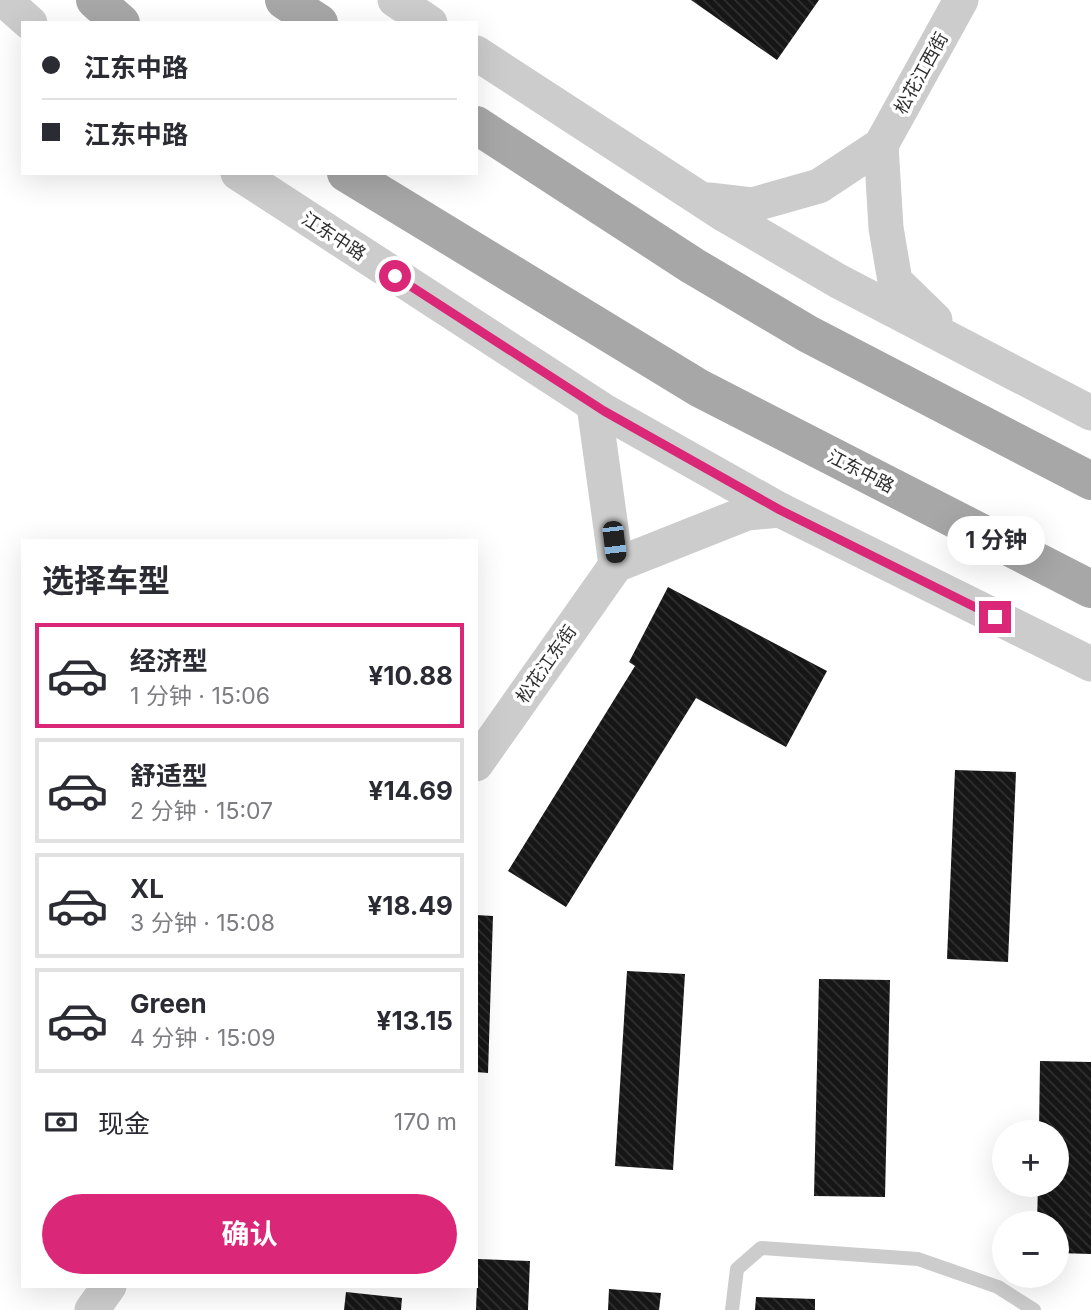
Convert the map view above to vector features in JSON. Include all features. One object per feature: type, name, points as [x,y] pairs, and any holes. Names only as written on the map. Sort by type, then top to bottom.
[{"type":"main road","points":[[95,0],[119,21]]},
{"type":"main road","points":[[284,0],[316,21]]},
{"type":"main road","points":[[478,126],[693,266],[808,334],[1091,481]]},
{"type":"main road","name":"江东中路","points":[[349,175],[699,388],[1091,589]]},
{"type":"street","points":[[4,0],[28,21]]},
{"type":"street","points":[[395,0],[427,21]]},
{"type":"street","name":"松花江西街","points":[[881,145],[961,0]]},
{"type":"street","points":[[478,54],[701,199],[838,281],[1091,413]]},
{"type":"street","points":[[701,199],[752,205],[805,190],[818,186],[881,145],[886,228],[895,281],[963,346]]},
{"type":"street","name":"江东中路","points":[[241,175],[594,405],[780,510],[1091,664]]},
{"type":"street","points":[[594,405],[617,565],[747,513],[780,510]]},
{"type":"street","name":"松花江东街","points":[[478,761],[617,565]]},
{"type":"street","points":[[92,1310],[108,1288]]},
{"type":"lane","points":[[733,1310],[737,1269],[761,1248],[918,1259],[998,1287],[1034,1310]]},
{"type":"building","points":[[691,0],[819,0],[777,60]]},
{"type":"building","points":[[668,587],[827,671],[786,747],[696,698],[566,907],[508,871],[635,666],[629,662]]},
{"type":"building","points":[[955,770],[1016,772],[1008,962],[947,959]]},
{"type":"building","points":[[478,915],[493,916],[488,1073],[478,1072]]},
{"type":"building","points":[[627,971],[685,974],[673,1170],[615,1166]]},
{"type":"building","points":[[819,979],[890,980],[885,1197],[814,1196]]},
{"type":"building","points":[[1040,1061],[1091,1062],[1091,1254],[1069,1253],[1069,1211],[1037,1211],[1038,1197],[1069,1197],[1069,1120],[1039,1120]]},
{"type":"building","points":[[478,1259],[530,1261],[528,1310],[476,1310]]},
{"type":"building","points":[[609,1289],[661,1293],[659,1310],[608,1310]]},
{"type":"building","points":[[346,1292],[402,1298],[401,1310],[344,1310]]},
{"type":"building","points":[[756,1297],[815,1299],[815,1310],[755,1310]]},
{"type":"route","points":[[395,276],[604,411],[780,510],[995,617]]}]
